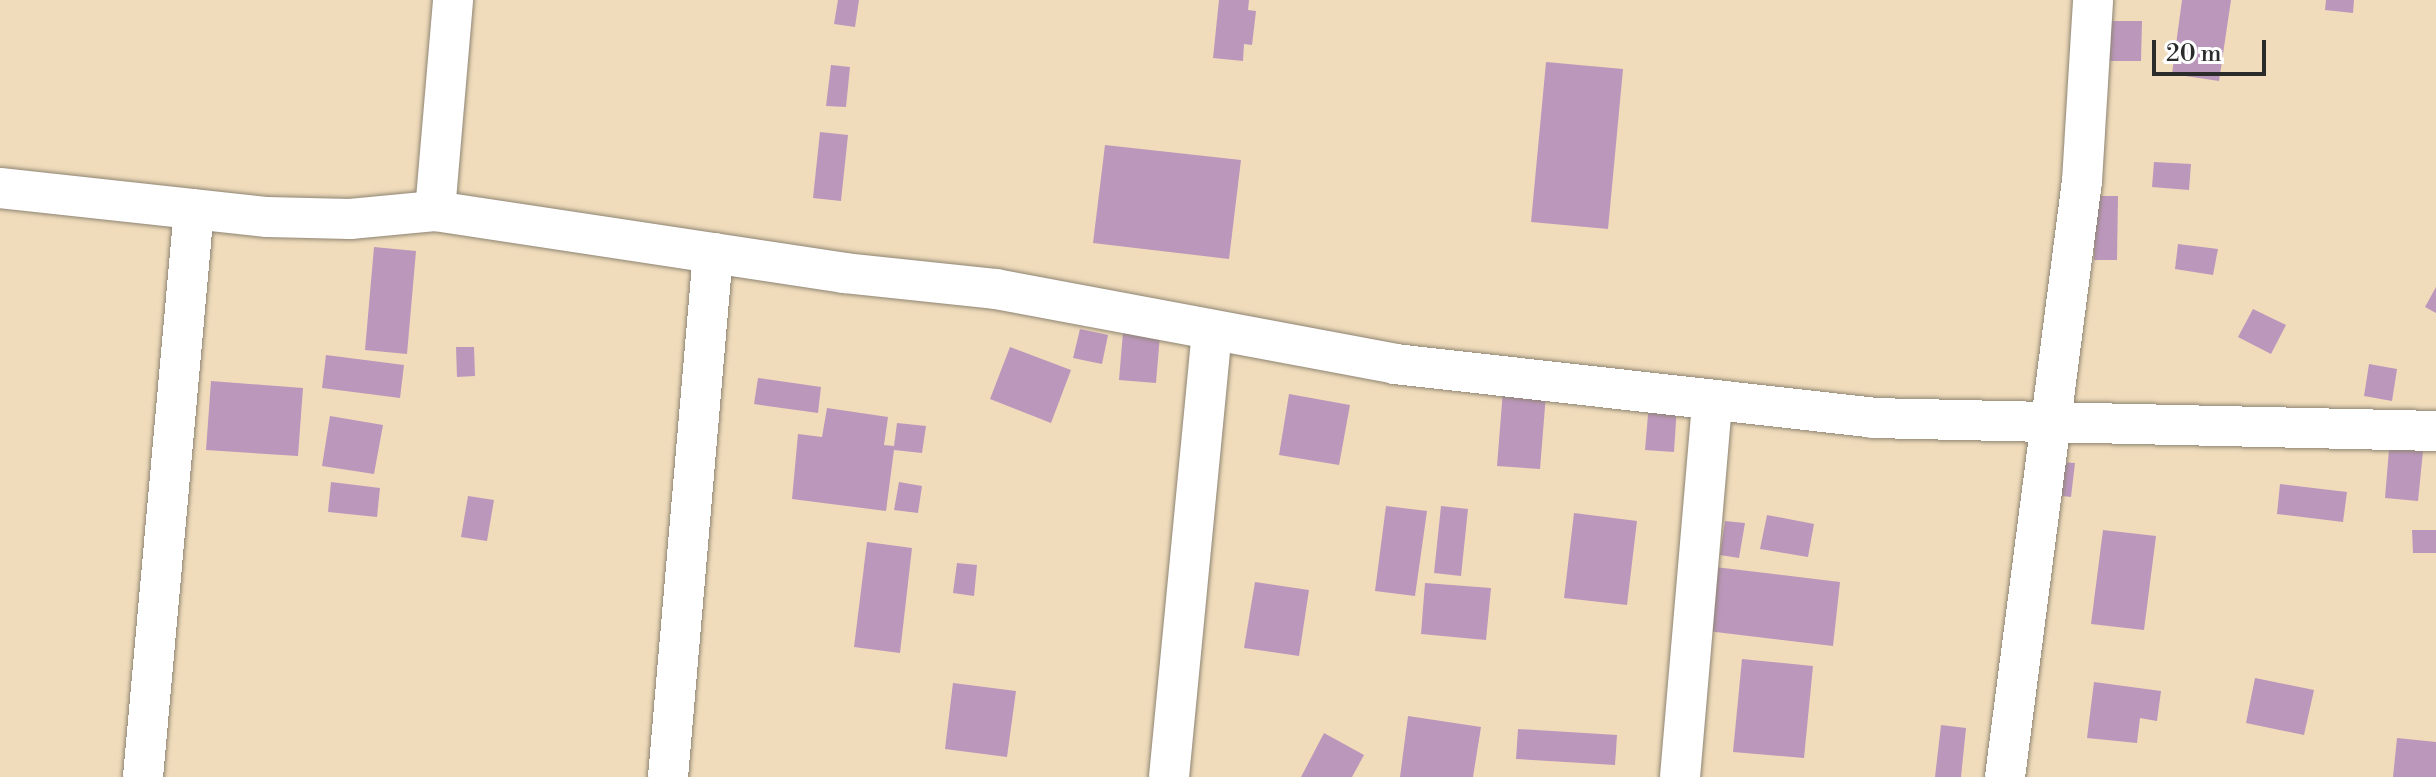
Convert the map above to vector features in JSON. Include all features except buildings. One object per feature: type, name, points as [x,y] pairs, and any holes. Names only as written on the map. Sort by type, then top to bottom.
[{"type":"street","points":[[435,211],[453,0]]},
{"type":"street","points":[[2005,777],[2082,181],[2093,0]]},
{"type":"street","points":[[0,188],[194,209],[350,219],[435,211],[713,253],[996,289],[1212,334],[1395,364],[1873,418],[2052,426],[2136,422],[2436,431]]},
{"type":"street","points":[[143,777],[194,209]]},
{"type":"street","points":[[668,777],[713,253]]},
{"type":"street","points":[[1169,777],[1212,334]]},
{"type":"street","points":[[1680,777],[1712,401]]}]
